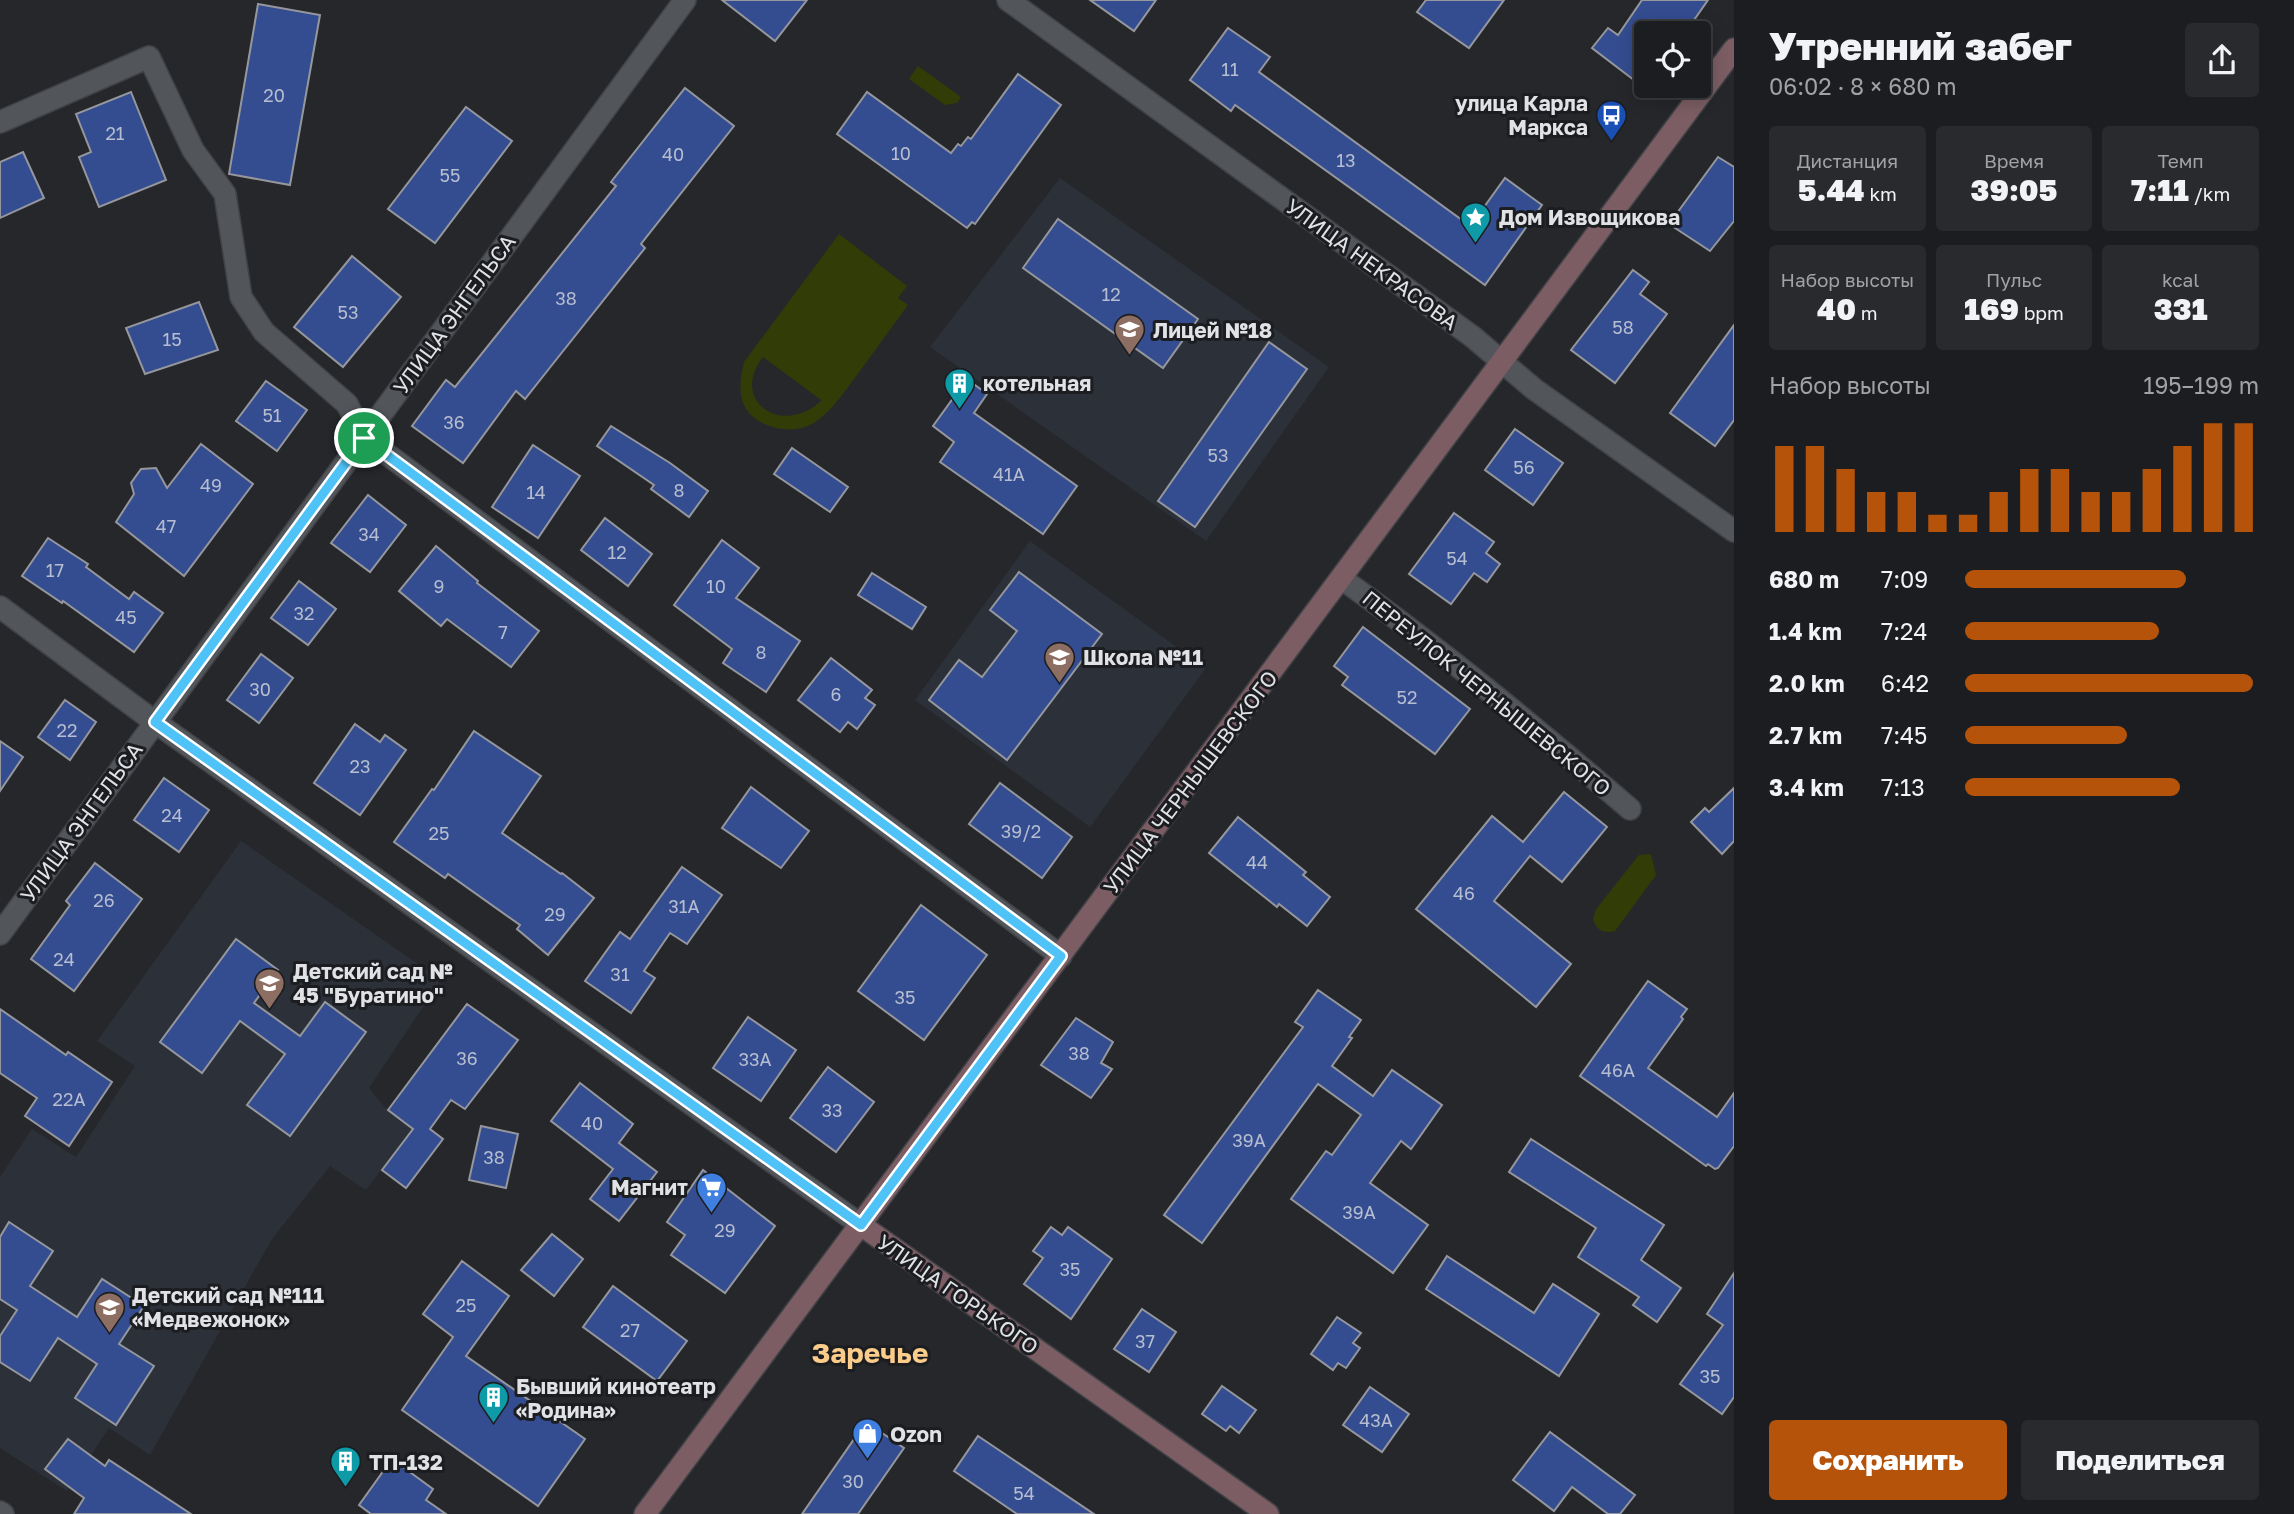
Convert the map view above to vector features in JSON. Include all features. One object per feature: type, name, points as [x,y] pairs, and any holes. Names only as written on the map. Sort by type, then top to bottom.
[{"type":"main road","name":"УЛИЦА ЧЕРНЫШЕВСКОГО","points":[[645,1514],[1734,49]]},
{"type":"main road","name":"УЛИЦА ГОРЬКОГО","points":[[861,1225],[1268,1514]]},
{"type":"street","name":"УЛИЦА ЭНГЕЛЬСА","points":[[0,934],[685,0]]},
{"type":"street","name":"УЛИЦА НЕКРАСОВА","points":[[1008,0],[1473,337],[1534,389],[1734,531]]},
{"type":"street","points":[[0,121],[149,57],[193,150],[225,194],[241,297],[264,332],[347,404],[364,438],[1061,956]]},
{"type":"street","name":"ПЕРЕУЛОК ЧЕРНЫШЕВСКОГО","points":[[1342,579],[1467,674],[1567,754],[1630,809]]},
{"type":"street","name":"УЛИЦА ГОРЬКОГО","points":[[0,607],[155,722],[861,1225]]},
{"type":"shaded area","name":"Лицей №18","points":[[1060,178],[1329,367],[1206,541],[930,347]]},
{"type":"shaded area","name":"Школа №11","points":[[1030,541],[1206,668],[1090,827],[915,700]]},
{"type":"shaded area","points":[[241,841],[441,980],[369,1088],[384,1106],[413,1129],[366,1190],[330,1166],[272,1239],[150,1455],[109,1428],[67,1491],[0,1448],[0,1177],[32,1129],[76,1157],[135,1066],[97,1041]]},
{"type":"green space","points":[[918,66],[961,97],[957,103],[945,105],[909,79]]},
{"type":"green space","points":[[839,234],[907,286],[898,298],[908,305],[839,399],[811,424],[796,429],[779,429],[764,424],[750,414],[741,394],[744,362]],"holes":[[[763,357],[821,400],[806,411],[791,416],[777,414],[765,409],[756,400],[752,388],[754,373]]]},
{"type":"green space","points":[[1651,854],[1656,875],[1615,931],[1601,930],[1593,919],[1596,909],[1639,855]]},
{"type":"building","points":[[722,0],[807,0],[775,41]]},
{"type":"building","points":[[1090,0],[1156,0],[1134,31]]},
{"type":"building","points":[[1426,0],[1504,0],[1469,48],[1417,12]]},
{"type":"building","points":[[1642,0],[1708,0],[1693,21],[1634,21],[1634,80],[1592,48],[1608,28],[1618,35]]},
{"type":"building","points":[[258,4],[320,15],[290,185],[229,174]]},
{"type":"building","points":[[1228,28],[1270,57],[1259,72],[1462,220],[1470,208],[1479,214],[1505,178],[1542,205],[1485,285],[1235,105],[1231,111],[1190,80]]},
{"type":"building","points":[[1018,74],[1061,105],[975,224],[972,222],[967,228],[837,134],[867,92],[951,153],[968,137],[971,139]]},
{"type":"building","points":[[685,88],[734,126],[641,244],[645,248],[525,399],[516,391],[463,463],[412,426],[446,380],[455,387],[616,186],[611,182]]},
{"type":"building","points":[[131,92],[166,180],[99,207],[79,157],[91,152],[76,114]]},
{"type":"building","points":[[466,107],[512,141],[435,243],[388,209]]},
{"type":"building","points":[[23,152],[44,198],[0,218],[0,162]]},
{"type":"building","points":[[1718,157],[1734,167],[1734,221],[1710,251],[1669,224]]},
{"type":"building","points":[[1058,219],[1198,319],[1163,368],[1023,268]]},
{"type":"building","points":[[352,256],[401,297],[343,367],[294,327]]},
{"type":"building","points":[[1633,270],[1649,282],[1640,294],[1667,314],[1615,383],[1571,350]]},
{"type":"building","points":[[199,302],[218,350],[145,374],[126,328]]},
{"type":"building","points":[[1734,325],[1734,420],[1715,446],[1670,413]]},
{"type":"building","points":[[1269,342],[1307,369],[1195,527],[1158,501]]},
{"type":"building","points":[[967,379],[987,394],[974,413],[1077,486],[1043,534],[940,462],[954,442],[933,426]]},
{"type":"building","points":[[266,381],[307,410],[277,451],[236,421]]},
{"type":"building","points":[[611,426],[670,463],[708,491],[689,517],[651,489],[654,485],[597,446]]},
{"type":"building","points":[[1515,429],[1563,463],[1533,505],[1485,470]]},
{"type":"building","points":[[201,444],[253,484],[184,576],[116,522],[134,494],[131,483],[141,469],[156,468],[167,488]]},
{"type":"building","points":[[533,445],[580,476],[538,538],[492,507]]},
{"type":"building","points":[[792,448],[848,487],[830,512],[774,474]]},
{"type":"building","points":[[368,495],[406,525],[370,572],[331,543]]},
{"type":"building","points":[[1454,513],[1494,542],[1486,553],[1500,564],[1487,582],[1474,573],[1451,604],[1409,574]]},
{"type":"building","points":[[605,518],[652,554],[628,586],[581,550]]},
{"type":"building","points":[[48,538],[88,564],[86,567],[129,599],[134,592],[163,613],[134,652],[63,601],[62,603],[22,576]]},
{"type":"building","points":[[722,540],[759,568],[736,598],[800,641],[766,692],[723,663],[732,649],[674,605]]},
{"type":"building","points":[[436,546],[478,581],[477,583],[539,631],[511,667],[447,619],[441,626],[399,591]]},
{"type":"building","points":[[1019,572],[1102,634],[1007,760],[929,700],[959,660],[982,677],[1017,631],[990,610]]},
{"type":"building","points":[[872,573],[926,607],[912,629],[858,595]]},
{"type":"building","points":[[299,581],[336,609],[308,645],[271,618]]},
{"type":"building","points":[[1363,627],[1470,709],[1435,754],[1342,685],[1348,677],[1334,666]]},
{"type":"building","points":[[261,654],[293,678],[259,723],[227,700]]},
{"type":"building","points":[[831,658],[872,690],[865,698],[875,705],[857,729],[848,722],[840,732],[798,700]]},
{"type":"building","points":[[65,700],[96,722],[70,760],[38,737]]},
{"type":"building","points":[[355,724],[380,742],[385,735],[406,750],[360,815],[314,783]]},
{"type":"building","points":[[474,731],[541,776],[502,833],[594,898],[548,955],[517,929],[520,925],[448,874],[445,878],[394,842]]},
{"type":"building","points":[[0,741],[23,757],[0,791]]},
{"type":"building","points":[[164,778],[209,810],[179,852],[134,820]]},
{"type":"building","points":[[1000,783],[1072,837],[1042,878],[969,824]]},
{"type":"building","points":[[751,787],[809,831],[781,868],[722,828]]},
{"type":"building","points":[[1734,788],[1734,841],[1722,854],[1691,822],[1705,808],[1709,812]]},
{"type":"building","points":[[1564,792],[1607,827],[1562,882],[1530,856],[1494,901],[1571,964],[1536,1007],[1416,909],[1492,816],[1523,842]]},
{"type":"building","points":[[1238,817],[1306,872],[1303,875],[1330,897],[1307,926],[1279,904],[1277,907],[1209,853]]},
{"type":"building","points":[[95,863],[142,899],[74,991],[31,959],[70,905],[66,901]]},
{"type":"building","points":[[682,867],[722,895],[687,944],[670,933],[644,971],[655,978],[631,1013],[585,981],[620,932],[630,939]]},
{"type":"building","points":[[921,905],[987,955],[924,1040],[858,991]]},
{"type":"building","points":[[236,939],[278,970],[254,1003],[300,1036],[325,1002],[366,1032],[290,1136],[247,1105],[285,1054],[240,1021],[202,1073],[160,1042]]},
{"type":"building","points":[[1648,981],[1687,1009],[1681,1017],[1683,1019],[1648,1068],[1717,1117],[1734,1093],[1734,1146],[1718,1168],[1708,1164],[1706,1166],[1580,1076]]},
{"type":"building","points":[[1318,990],[1361,1020],[1332,1066],[1373,1096],[1392,1070],[1442,1105],[1411,1149],[1401,1141],[1370,1183],[1428,1225],[1393,1273],[1291,1199],[1326,1151],[1332,1155],[1361,1115],[1318,1084],[1202,1243],[1164,1215],[1303,1027],[1295,1022]]},
{"type":"building","points":[[467,1004],[518,1040],[465,1109],[451,1100],[430,1129],[443,1139],[406,1188],[382,1170],[413,1129],[388,1110]]},
{"type":"building","points":[[0,1009],[66,1055],[68,1052],[112,1082],[69,1146],[25,1116],[37,1098],[0,1073]]},
{"type":"building","points":[[748,1017],[796,1050],[761,1101],[713,1068]]},
{"type":"building","points":[[1076,1018],[1113,1042],[1101,1063],[1112,1069],[1091,1098],[1041,1065]]},
{"type":"building","points":[[828,1067],[874,1102],[836,1152],[790,1118]]},
{"type":"building","points":[[580,1083],[633,1124],[619,1143],[657,1172],[619,1221],[590,1199],[613,1169],[551,1121]]},
{"type":"building","points":[[481,1126],[518,1134],[506,1188],[469,1180]]},
{"type":"building","points":[[1531,1139],[1664,1225],[1641,1260],[1681,1288],[1657,1322],[1633,1305],[1639,1297],[1578,1257],[1596,1228],[1509,1172]]},
{"type":"building","points":[[703,1170],[775,1226],[725,1293],[671,1255],[685,1235],[667,1222]]},
{"type":"building","points":[[9,1222],[53,1251],[30,1286],[77,1317],[102,1279],[144,1306],[119,1344],[154,1366],[116,1425],[75,1398],[97,1364],[58,1338],[30,1381],[0,1362],[0,1336],[17,1310],[0,1299],[0,1237]]},
{"type":"building","points":[[1051,1227],[1062,1235],[1068,1227],[1112,1259],[1071,1319],[1024,1284],[1043,1258],[1033,1251]]},
{"type":"building","points":[[552,1234],[583,1259],[554,1296],[521,1270]]},
{"type":"building","points":[[1447,1256],[1534,1313],[1553,1284],[1599,1314],[1559,1376],[1426,1289]]},
{"type":"building","name":"Бывший кинотеатр «Родина»","points":[[462,1261],[509,1296],[466,1356],[585,1439],[538,1506],[402,1410],[453,1337],[423,1314]]},
{"type":"building","points":[[1734,1273],[1734,1397],[1722,1414],[1680,1384],[1723,1325],[1707,1314]]},
{"type":"building","points":[[613,1286],[687,1341],[657,1381],[583,1327]]},
{"type":"building","points":[[1142,1309],[1176,1332],[1149,1372],[1114,1349]]},
{"type":"building","points":[[1337,1317],[1361,1333],[1353,1343],[1360,1348],[1346,1368],[1338,1363],[1333,1370],[1311,1354]]},
{"type":"building","points":[[1222,1386],[1256,1410],[1239,1433],[1230,1426],[1226,1431],[1202,1414]]},
{"type":"building","points":[[1370,1387],[1409,1414],[1382,1452],[1343,1425]]},
{"type":"building","points":[[866,1422],[904,1448],[858,1514],[802,1514]]},
{"type":"building","points":[[1550,1432],[1635,1495],[1620,1514],[1608,1514],[1572,1487],[1554,1511],[1513,1480]]},
{"type":"building","points":[[978,1436],[1094,1514],[1017,1514],[954,1471]]},
{"type":"building","points":[[68,1439],[105,1466],[109,1460],[191,1514],[74,1514],[84,1498],[45,1469]]},
{"type":"building","points":[[392,1459],[433,1489],[426,1500],[446,1514],[371,1514],[359,1505]]},
{"type":"place","name":"улица Карла Маркса","points":[[1611,142]]},
{"type":"place","name":"Дом Извощикова","points":[[1476,244]]},
{"type":"place","name":"Лицей №18","points":[[1130,357]]},
{"type":"place","name":"котельная","points":[[960,410]]},
{"type":"place","name":"Школа №11","points":[[1060,684]]},
{"type":"place","name":"Детский сад № 45 \"Буратино\"","points":[[270,1010]]},
{"type":"place","name":"Магнит","points":[[711,1214]]},
{"type":"place","name":"Детский сад №111 «Медвежонок»","points":[[109,1334]]},
{"type":"place","name":"Бывший кинотеатр «Родина»","points":[[493,1425]]},
{"type":"place","name":"Ozon","points":[[867,1461]]},
{"type":"place","name":"ТП-132","points":[[346,1489]]},
{"type":"district","name":"Заречье","points":[[870,1352]]},
{"type":"route","points":[[364,438],[1061,956],[861,1225],[155,722],[364,438]]}]
